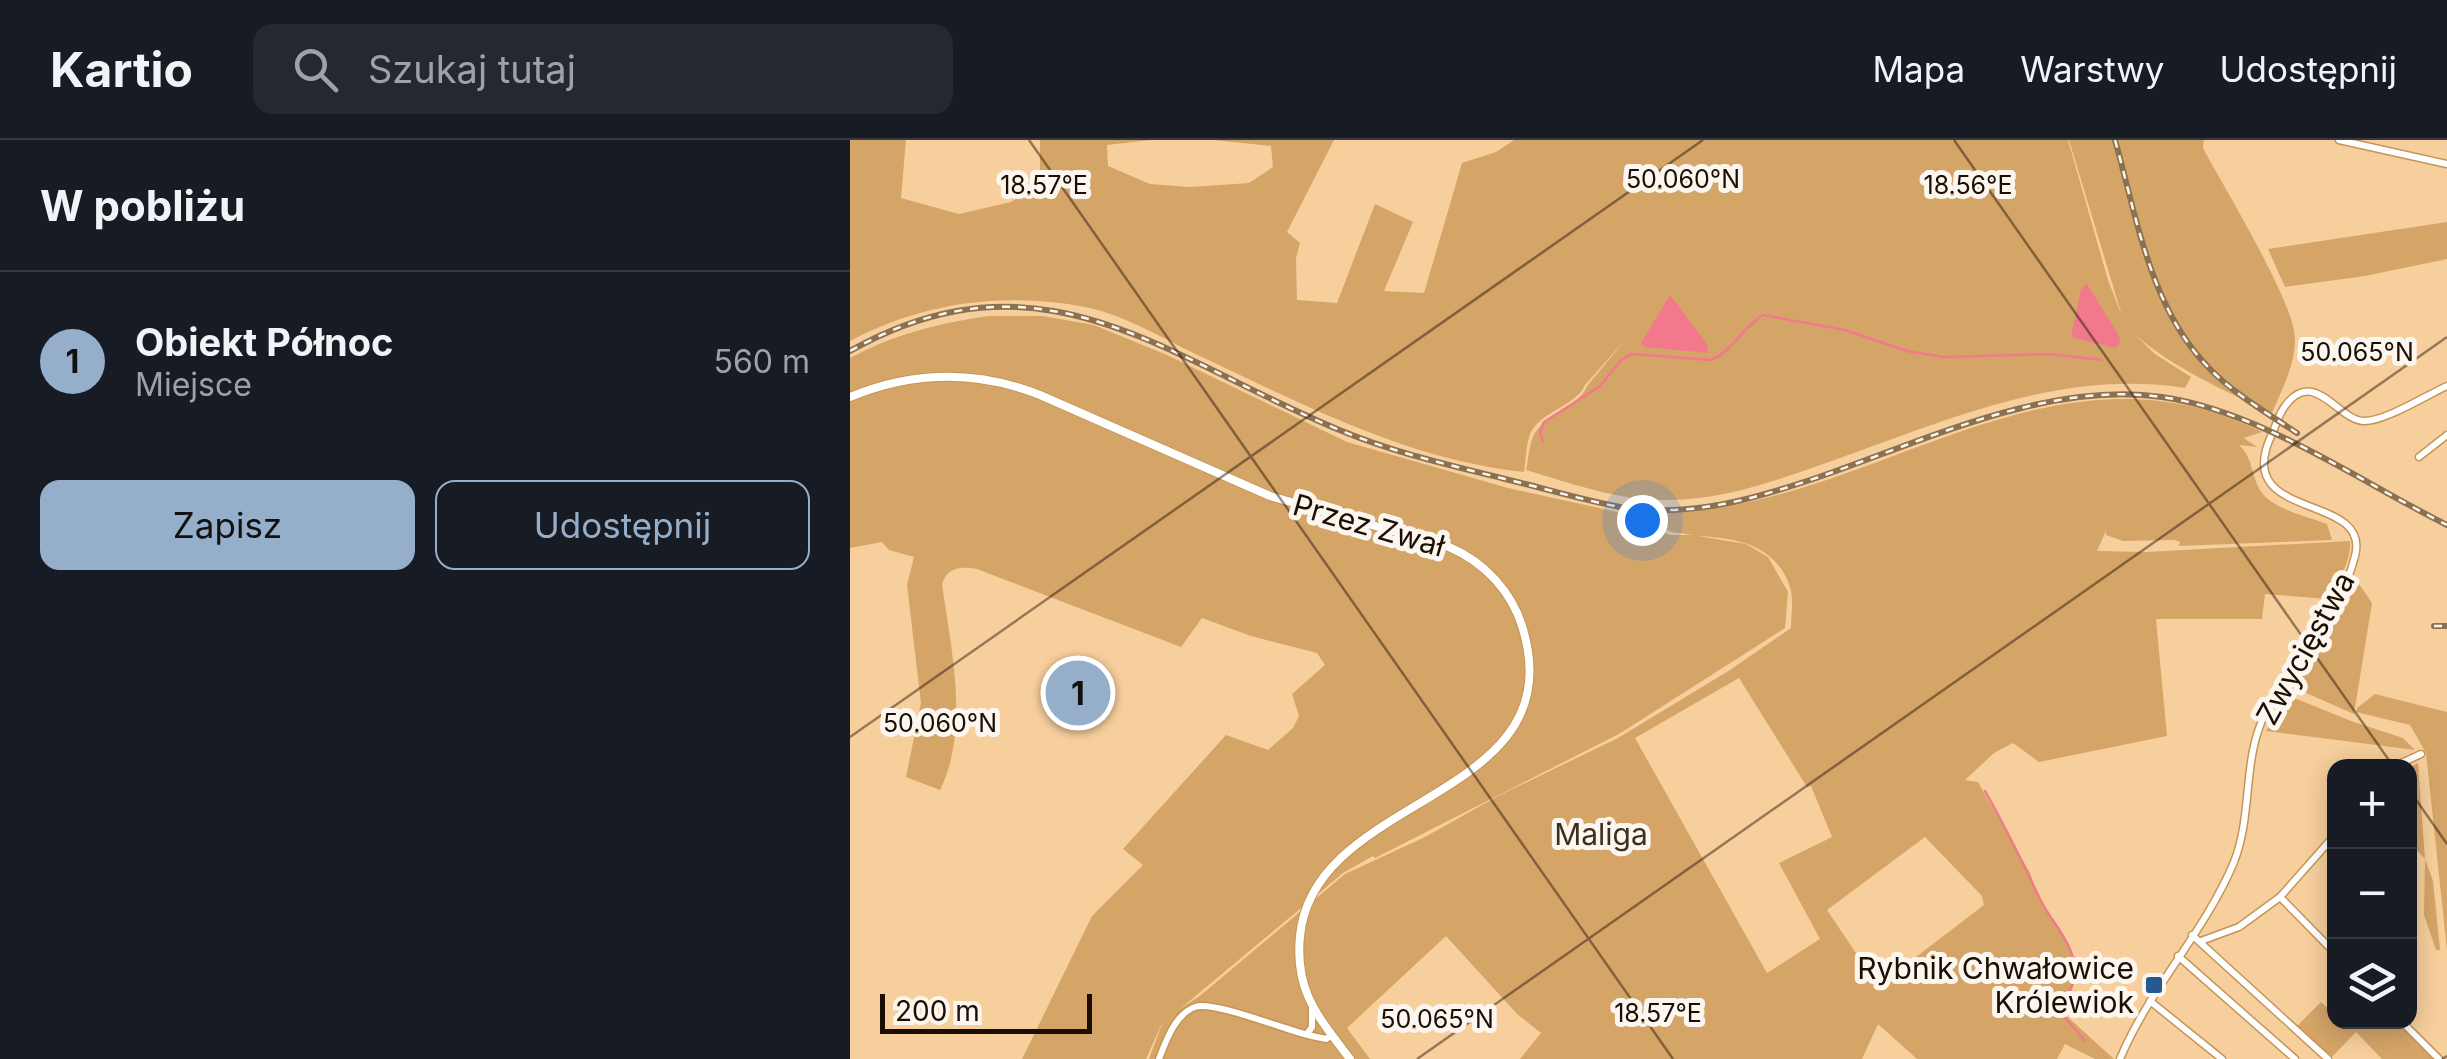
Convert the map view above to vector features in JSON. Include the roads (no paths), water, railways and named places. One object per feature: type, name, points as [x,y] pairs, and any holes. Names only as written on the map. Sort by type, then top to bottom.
[{"type":"street","points":[[2339,140],[2447,164]]},
{"type":"street","name":"Przez Zwał","points":[[850,397],[927,376],[969,377],[1006,384],[1057,402],[1270,496],[1449,547],[1474,560],[1504,590],[1522,624],[1528,648],[1526,692],[1502,744],[1481,764],[1351,848],[1325,873],[1308,903],[1300,960],[1310,1000],[1350,1059]]},
{"type":"street","name":"Zwycięstwa","points":[[2120,1059],[2150,1001],[2222,885],[2238,848],[2254,748],[2263,717],[2324,624],[2356,553],[2353,534],[2344,523],[2271,486],[2264,471],[2266,445],[2285,407],[2303,394],[2323,395],[2348,416],[2367,421],[2447,386]]},
{"type":"street","points":[[2418,457],[2447,435]]},
{"type":"street","points":[[2411,759],[2422,754]]},
{"type":"street","points":[[2200,941],[2240,927],[2280,898],[2327,844]]},
{"type":"street","points":[[2280,898],[2327,945]]},
{"type":"street","points":[[2192,934],[2328,1059]]},
{"type":"street","points":[[2178,956],[2295,1059]]},
{"type":"street","points":[[1306,1035],[1312,1027],[1310,1000]]},
{"type":"street","points":[[2150,1001],[2222,1059]]},
{"type":"street","points":[[1159,1059],[1177,1022],[1199,1005],[1216,1006],[1306,1035],[1332,1035]]},
{"type":"street","points":[[2409,1029],[2438,1059]]},
{"type":"waterway","points":[[1543,441],[1540,433],[1544,422],[1599,387],[1622,359],[1633,354],[1711,360],[1726,351],[1763,315],[1845,330],[1907,351],[1944,357],[2049,354],[2101,360]]},
{"type":"waterway","points":[[1985,791],[2069,947],[2075,966],[2073,984],[2056,1007],[2085,1041]]},
{"type":"railway","points":[[2115,140],[2148,261],[2189,344],[2219,377],[2297,433]]},
{"type":"railway","points":[[850,351],[920,320],[984,308],[1045,310],[1104,324],[1161,346],[1279,403],[1382,446],[1591,501],[1646,510],[1697,508],[1770,493],[1944,431],[2032,406],[2119,394],[2162,397],[2199,405],[2272,432],[2447,525]]},
{"type":"railway","points":[[2434,626],[2447,626]]},
{"type":"place","name":"Obiekt Północ","points":[[1078,693]]},
{"type":"place","name":"Rybnik Chwałowice Królewiok","points":[[2154,985]]},
{"type":"park label","name":"Maliga","points":[[1601,834]]}]
